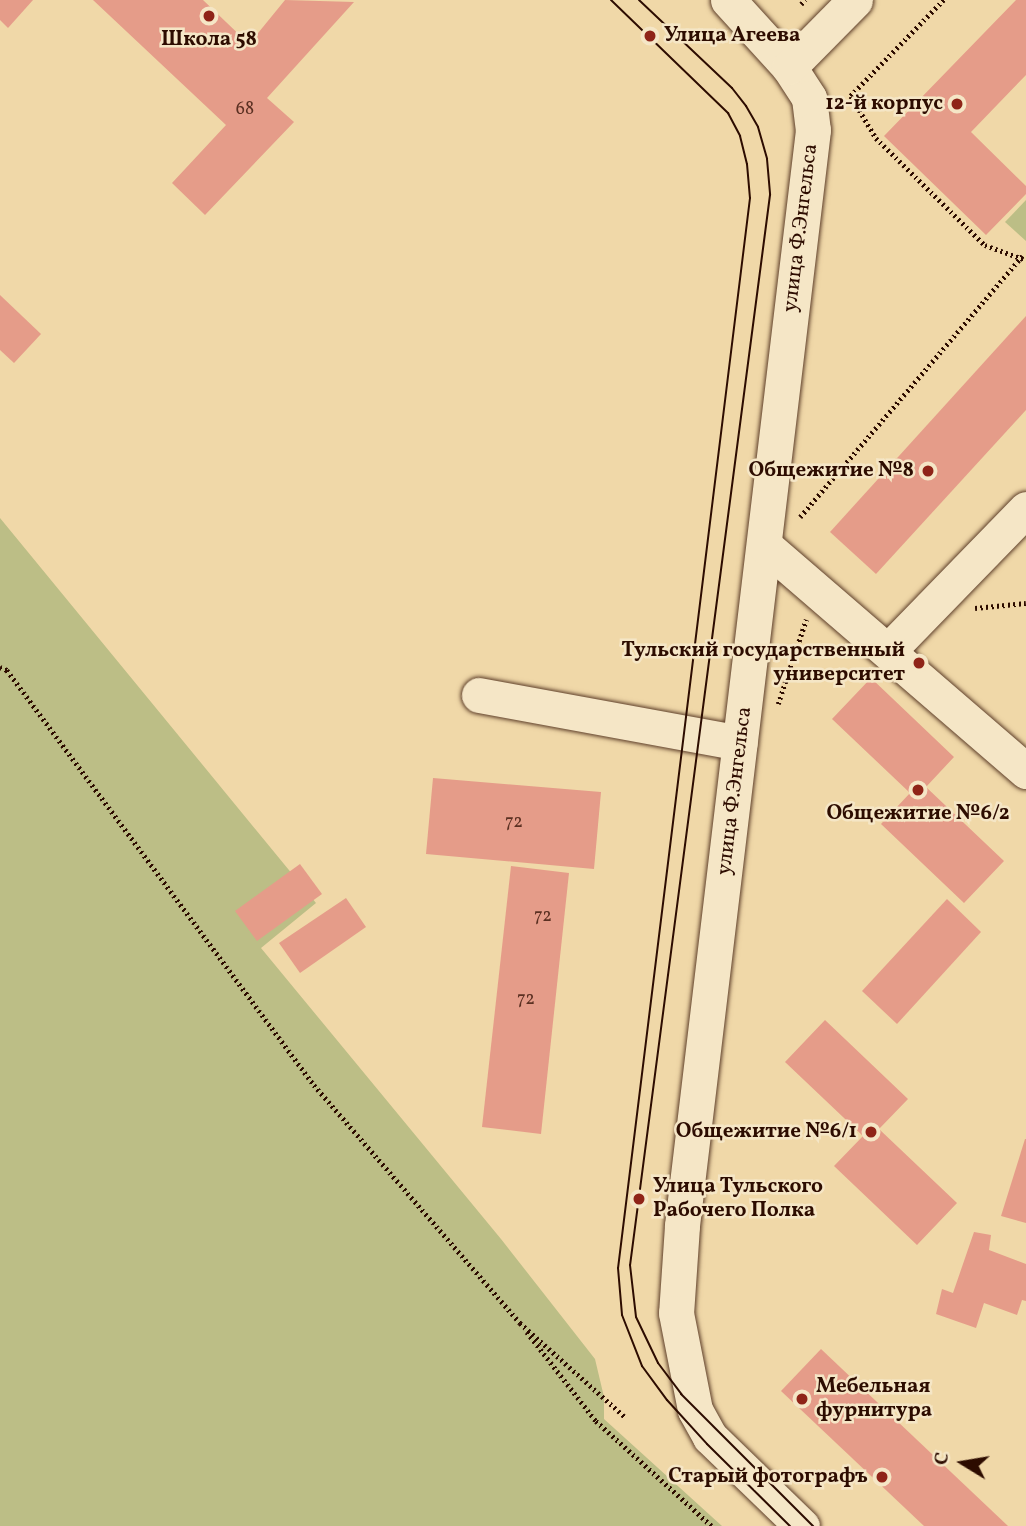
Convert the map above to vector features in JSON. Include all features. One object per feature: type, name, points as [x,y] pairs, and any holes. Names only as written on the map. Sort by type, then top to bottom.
[{"type":"street","name":"улица Ф.Энгельса","points":[[728,0],[789,67],[809,98],[813,130],[682,1226],[676,1313],[695,1410],[710,1437],[802,1526]]},
{"type":"street","points":[[789,67],[855,0]]},
{"type":"street","points":[[888,651],[1026,509]]},
{"type":"street","points":[[764,545],[1026,771]]},
{"type":"street","points":[[479,695],[740,743]]},
{"type":"path","points":[[796,521],[1024,258],[985,244],[876,138],[851,96],[944,0]]},
{"type":"path","points":[[776,712],[816,589]]},
{"type":"path","points":[[0,667],[7,670],[314,1085],[520,1323],[596,1421],[712,1526]]},
{"type":"path","points":[[520,1323],[624,1416]]},
{"type":"green space","points":[[1026,200],[1026,241],[1005,222]]},
{"type":"green space","points":[[0,518],[316,903],[261,948],[501,1239],[595,1359],[604,1397],[604,1419],[722,1526],[0,1526]]},
{"type":"building","points":[[0,0],[33,0],[8,28],[0,20]]},
{"type":"building","points":[[93,0],[203,0],[249,44],[285,0],[354,2],[267,98],[294,122],[205,215],[172,183],[226,125]]},
{"type":"building","name":"12-й корпус","points":[[1016,0],[1026,0],[1026,75],[971,132],[1026,186],[1026,194],[986,235],[884,136]]},
{"type":"building","points":[[0,295],[41,334],[14,363],[0,350]]},
{"type":"building","name":"Общежитие №8","points":[[1026,316],[1026,410],[876,574],[830,532]]},
{"type":"building","name":"Общежитие №6/2","points":[[871,678],[954,757],[926,787],[1004,861],[964,903],[881,824],[910,793],[832,719]]},
{"type":"building","points":[[433,778],[601,792],[594,869],[426,854]]},
{"type":"building","points":[[300,864],[322,894],[257,941],[235,911]]},
{"type":"building","points":[[511,866],[569,873],[541,1134],[482,1127]]},
{"type":"building","points":[[346,898],[366,927],[300,973],[279,943]]},
{"type":"building","points":[[947,899],[981,932],[897,1024],[862,991]]},
{"type":"building","name":"Общежитие №6/1","points":[[825,1020],[908,1099],[879,1129],[957,1203],[917,1245],[834,1166],[863,1136],[785,1062]]},
{"type":"building","points":[[1026,1139],[1026,1223],[1001,1216]]},
{"type":"building","points":[[974,1232],[991,1235],[989,1250],[1026,1264],[1026,1301],[1022,1300],[1017,1315],[984,1303],[976,1328],[936,1314],[942,1289],[953,1293]]},
{"type":"building","points":[[821,1349],[1008,1526],[924,1526],[781,1391]]},
{"type":"tram line","points":[[611,0],[728,113],[740,136],[747,164],[750,198],[618,1268],[622,1315],[642,1366],[667,1400],[707,1444],[790,1526]]},
{"type":"tram line","points":[[639,0],[732,88],[746,106],[758,127],[767,159],[770,195],[630,1265],[636,1317],[658,1363],[681,1394],[813,1526]]},
{"type":"place","name":"Школа 58","points":[[209,16]]},
{"type":"place","name":"Улица Агеева","points":[[650,36]]},
{"type":"place","name":"12-й корпус","points":[[957,104]]},
{"type":"place","name":"Общежитие №8","points":[[928,471]]},
{"type":"place","name":"Тульский государственный университет","points":[[919,663]]},
{"type":"place","name":"Общежитие №6/2","points":[[918,790]]},
{"type":"place","name":"Общежитие №6/1","points":[[871,1132]]},
{"type":"place","name":"Улица Тульского Рабочего Полка","points":[[639,1199]]},
{"type":"place","name":"Мебельная фурнитура","points":[[802,1399]]},
{"type":"place","name":"Старый фотографъ","points":[[882,1477]]}]
